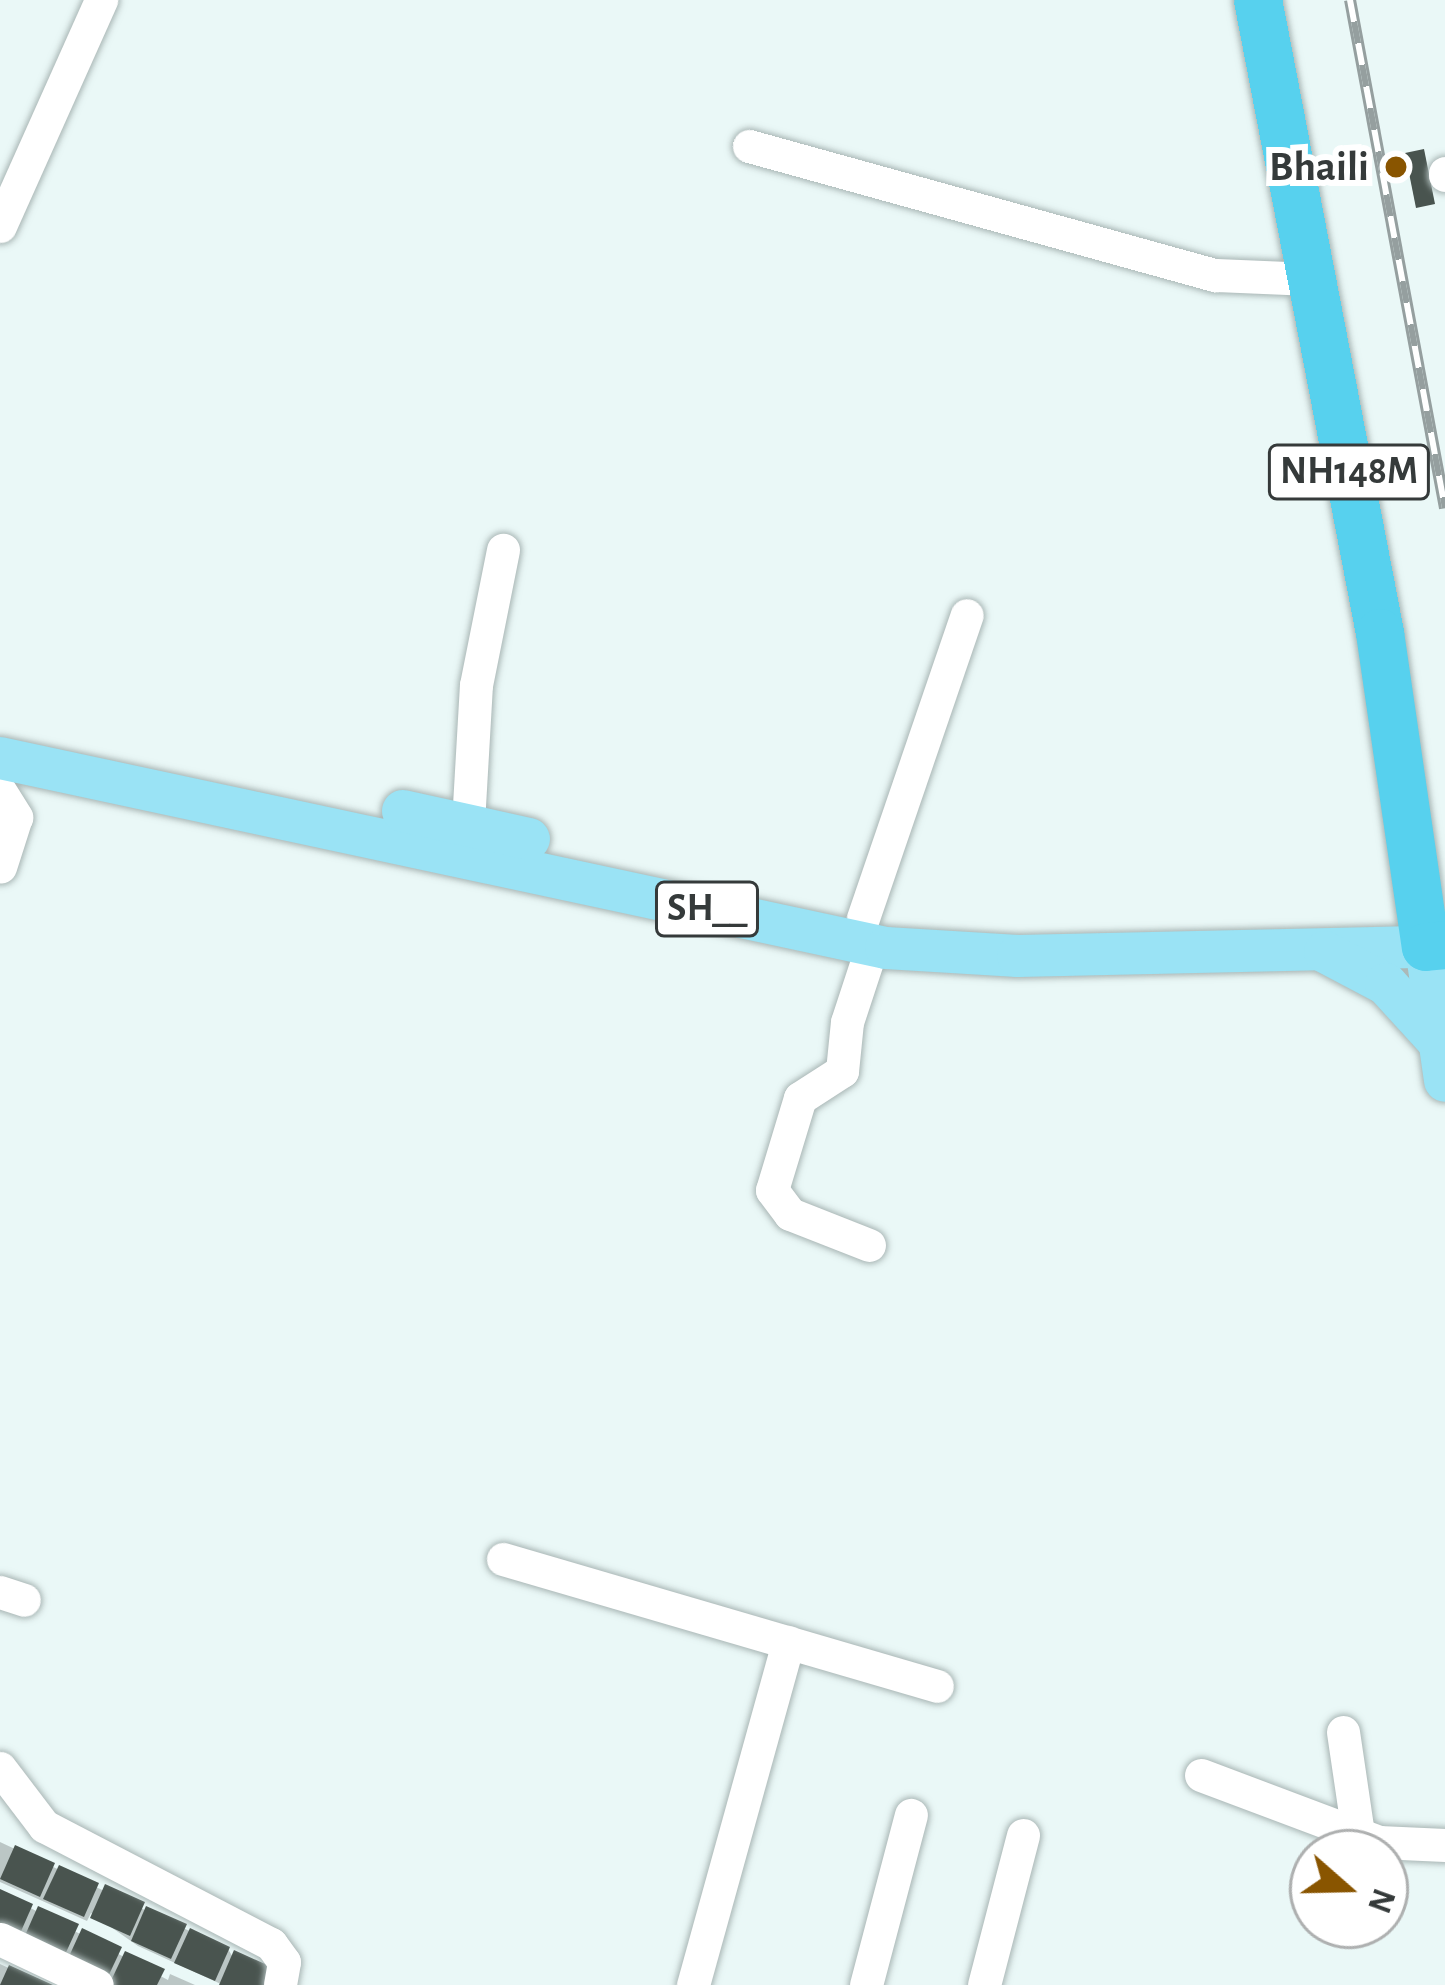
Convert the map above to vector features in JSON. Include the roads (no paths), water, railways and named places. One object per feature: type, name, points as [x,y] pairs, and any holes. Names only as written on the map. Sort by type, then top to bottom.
[{"type":"highway","name":"NH148M","points":[[1258,0],[1435,934]]},
{"type":"highway","name":"NH148M","points":[[1287,0],[1445,853]]},
{"type":"main road","name":"SH__","points":[[0,738],[468,823],[871,909],[1018,956],[1318,950],[1435,934]]},
{"type":"main road","name":"SH__","points":[[0,758],[871,909],[933,932],[1109,937],[1435,934]]},
{"type":"main road","points":[[1435,934],[1442,1062]]},
{"type":"main road","points":[[1318,950],[1386,983],[1442,1062]]},
{"type":"street","points":[[0,226],[101,0]]},
{"type":"street","points":[[749,146],[1214,274],[1312,279]]},
{"type":"street","points":[[468,823],[476,685],[503,550]]},
{"type":"street","points":[[869,1245],[781,1209],[772,1190],[800,1098],[842,1071],[847,1022],[871,909],[968,615]]},
{"type":"street","points":[[0,791],[16,817],[0,867]]},
{"type":"street","points":[[503,1558],[937,1686]]},
{"type":"street","points":[[692,1985],[788,1642]]},
{"type":"street","points":[[1343,1732],[1357,1829]]},
{"type":"street","points":[[0,1768],[44,1826],[272,1944],[284,1962],[280,1985]]},
{"type":"street","points":[[1201,1775],[1347,1829]]},
{"type":"street","points":[[866,1985],[911,1815]]},
{"type":"street","points":[[983,1985],[1023,1835]]},
{"type":"street","points":[[1409,1843],[1445,1845]]},
{"type":"street","points":[[0,1939],[97,1985]]},
{"type":"railway","points":[[1350,0],[1445,508]]},
{"type":"place","name":"Bhaili","points":[[1396,167]]}]
